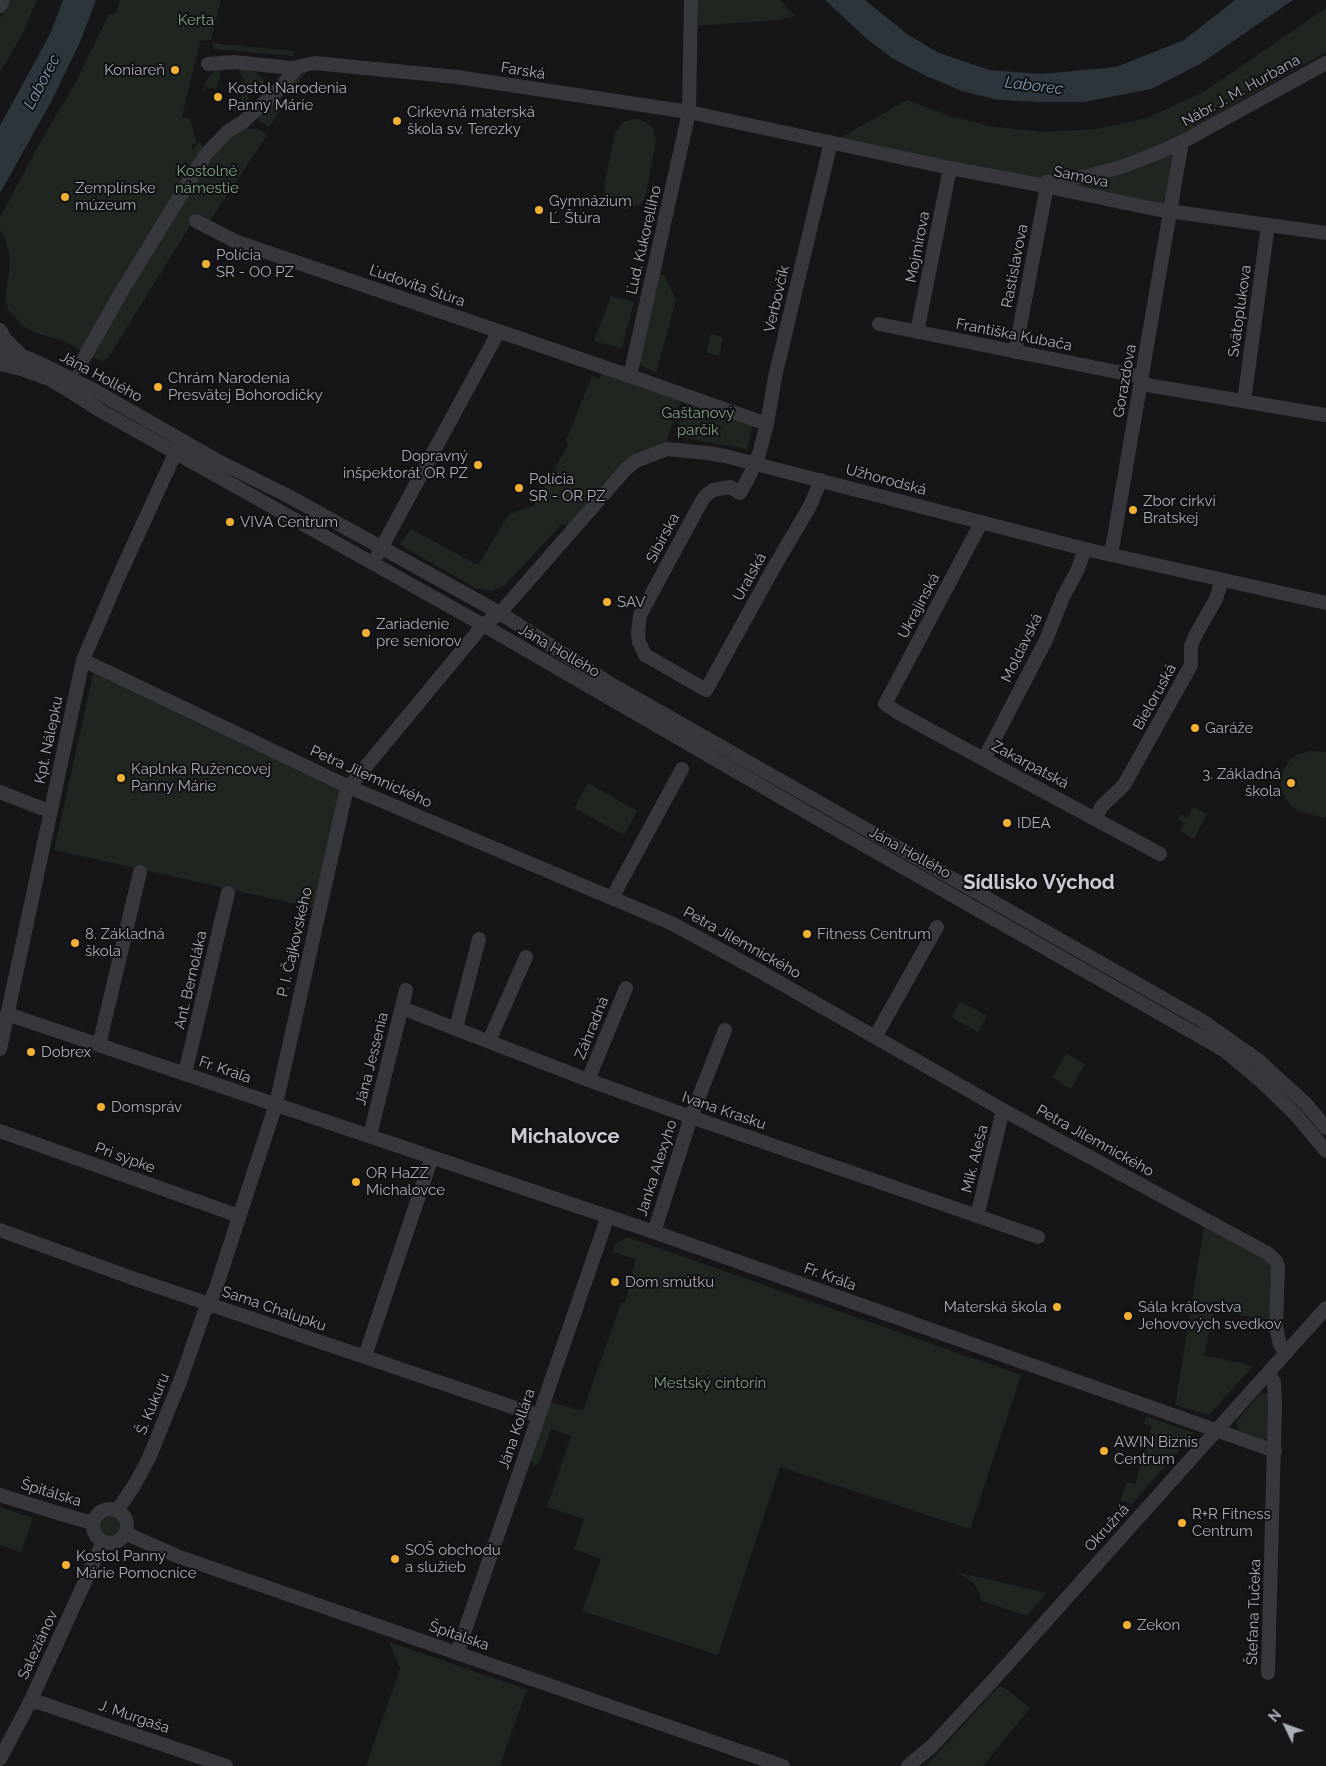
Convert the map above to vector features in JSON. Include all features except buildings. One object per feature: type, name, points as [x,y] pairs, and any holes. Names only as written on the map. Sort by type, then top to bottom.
[{"type":"street","points":[[0,6],[3,0]]},
{"type":"street","name":"Ľud. Kukorelliho","points":[[630,376],[689,112],[691,0]]},
{"type":"street","name":"Farská","points":[[208,64],[234,62],[297,68],[314,63],[457,77],[689,112],[831,142]]},
{"type":"street","name":"Nábr. J. M. Hurbana","points":[[1171,212],[1182,142],[1326,62]]},
{"type":"street","points":[[80,367],[120,294],[206,154],[228,131],[243,122],[277,91],[297,68]]},
{"type":"street","name":"Samova","points":[[831,142],[1171,212],[1326,233]]},
{"type":"street","name":"Verbovčík","points":[[740,493],[755,464],[766,424],[775,377],[831,142]]},
{"type":"street","points":[[1030,183],[1089,176],[1121,167],[1182,142]]},
{"type":"street","name":"Mojmírova","points":[[917,332],[950,168]]},
{"type":"street","name":"Rastislavova","points":[[1016,352],[1046,186]]},
{"type":"street","name":"Gorazdova","points":[[1111,555],[1171,212]]},
{"type":"street","name":"Ľudovíta Štúra","points":[[196,221],[237,242],[630,376]]},
{"type":"street","name":"Svätoplukova","points":[[1244,401],[1268,225]]},
{"type":"street","name":"Františka Kubača","points":[[879,324],[1244,401],[1326,415]]},
{"type":"street","points":[[0,330],[5,339],[22,355]]},
{"type":"street","points":[[373,563],[499,331]]},
{"type":"street","name":"Jána Hollého","points":[[0,350],[22,355],[94,390],[179,446],[322,535],[483,625],[811,798],[1130,988]]},
{"type":"street","name":"Jána Hollého","points":[[0,364],[49,379],[382,547],[500,613],[603,687],[804,811],[1130,988],[1201,1020],[1233,1041],[1267,1076],[1326,1151]]},
{"type":"street","points":[[630,376],[766,424]]},
{"type":"street","name":"Kpt. Nálepku","points":[[0,1049],[83,660],[119,576],[179,446]]},
{"type":"street","name":"Užhorodská","points":[[500,613],[626,469],[636,460],[667,450],[708,453],[821,480],[1085,549],[1326,603]]},
{"type":"street","name":"Uralská","points":[[638,632],[639,642],[645,655],[706,690],[810,506],[821,480]]},
{"type":"street","name":"Sibírska","points":[[638,632],[640,615],[705,496],[713,490],[722,487],[730,487],[740,493]]},
{"type":"street","points":[[322,535],[331,520]]},
{"type":"street","name":"Ukrajinská","points":[[885,704],[981,523]]},
{"type":"street","name":"Moldavská","points":[[984,758],[1046,640],[1085,549]]},
{"type":"street","name":"Bieloruská","points":[[1095,819],[1102,806],[1124,785],[1191,665],[1193,641],[1216,599],[1222,580]]},
{"type":"street","points":[[483,625],[500,613]]},
{"type":"street","name":"P. I. Čajkovského","points":[[208,1303],[214,1291],[276,1104],[346,792],[483,625]]},
{"type":"street","name":"Petra Jilemnického","points":[[83,660],[349,787],[671,923],[754,968],[1003,1110],[1272,1256],[1278,1266],[1276,1326],[1280,1345],[1287,1352]]},
{"type":"street","name":"Zakarpatská","points":[[885,704],[900,714],[1160,854]]},
{"type":"street","points":[[612,898],[682,769]]},
{"type":"street","points":[[0,792],[41,808]]},
{"type":"street","points":[[804,811],[811,798]]},
{"type":"street","points":[[99,1044],[140,872]]},
{"type":"street","name":"Ant. Bernoláka","points":[[185,1073],[228,893]]},
{"type":"street","points":[[875,1037],[937,927]]},
{"type":"street","points":[[456,1028],[479,939]]},
{"type":"street","points":[[489,1041],[526,957]]},
{"type":"street","name":"Záhradná","points":[[588,1080],[626,988]]},
{"type":"street","name":"Jána Jessenia","points":[[370,1135],[406,990]]},
{"type":"street","name":"Ivana Krasku","points":[[402,1008],[588,1080],[1038,1237]]},
{"type":"street","name":"Fr. Kráľa","points":[[7,1014],[608,1216],[1275,1451]]},
{"type":"street","name":"Janka Alexyho","points":[[654,1232],[691,1117],[725,1030]]},
{"type":"street","name":"Jána Hollého","points":[[1267,1076],[1306,1104],[1326,1128]]},
{"type":"street","name":"Mik. Aleša","points":[[977,1216],[1003,1110]]},
{"type":"street","name":"Pri sýpke","points":[[0,1131],[239,1216]]},
{"type":"street","points":[[365,1356],[432,1156]]},
{"type":"street","name":"Jána Kollára","points":[[457,1653],[608,1216]]},
{"type":"street","name":"Sama Chalupku","points":[[0,1230],[539,1416]]},
{"type":"street","name":"Š. Kukuru","points":[[117,1511],[149,1458],[181,1379],[208,1303]]},
{"type":"street","name":"Okružná","points":[[908,1766],[932,1746],[1326,1308]]},
{"type":"street","name":"Štefana Tučeka","points":[[1268,1374],[1274,1382],[1275,1388],[1275,1451],[1268,1673]]},
{"type":"street","name":"Špitálska","points":[[0,1495],[93,1523]]},
{"type":"street","points":[[106,1510],[117,1511],[126,1521],[125,1533],[116,1542],[103,1542],[95,1534],[93,1523],[100,1513],[106,1510]]},
{"type":"street","name":"Špitálska","points":[[125,1533],[177,1556],[783,1766]]},
{"type":"street","name":"Saleziánov","points":[[0,1759],[30,1702],[103,1542]]},
{"type":"street","name":"J. Murgaša","points":[[30,1702],[41,1703],[226,1766]]},
{"type":"street","points":[[918,1766],[932,1746]]},
{"type":"green space","points":[[9,0],[37,0],[22,35],[0,72],[0,18]]},
{"type":"green space","name":"Zemplínske múzeum","points":[[120,0],[221,0],[211,40],[198,41],[200,42],[182,117],[190,119],[197,144],[192,144],[192,151],[200,141],[206,154],[240,128],[258,129],[267,135],[210,221],[196,216],[110,355],[107,359],[101,361],[64,341],[39,334],[24,327],[9,311],[5,298],[10,256],[0,230],[0,217],[77,80],[109,14],[116,13]]},
{"type":"green space","points":[[695,0],[780,0],[795,16],[777,20],[694,26]]},
{"type":"green space","points":[[1326,8],[1326,52],[1177,137],[1166,205],[1012,175],[840,138],[907,100],[947,115],[989,126],[1041,132],[1097,129],[1147,118],[1205,91]]},
{"type":"green space","points":[[213,43],[295,51],[293,56],[213,49]]},
{"type":"green space","points":[[236,65],[257,73],[264,80],[265,88],[249,84],[248,82],[247,84],[244,83]]},
{"type":"green space","points":[[219,67],[233,67],[235,70],[227,68],[221,71],[216,89],[206,87],[204,92],[202,92],[209,76]]},
{"type":"green space","points":[[304,71],[307,71],[290,95],[286,91],[287,88]]},
{"type":"green space","points":[[244,85],[251,87],[245,111],[239,109]]},
{"type":"green space","points":[[277,98],[286,102],[269,127],[260,122],[258,115]]},
{"type":"green space","points":[[636,118],[649,124],[653,129],[656,142],[645,198],[640,204],[626,209],[619,208],[610,203],[604,186],[615,133],[623,122]]},
{"type":"green space","points":[[658,274],[664,275],[676,300],[656,373],[637,363]]},
{"type":"green space","points":[[611,296],[634,302],[622,348],[594,341]]},
{"type":"green space","points":[[711,334],[723,337],[719,356],[706,352]]},
{"type":"green space","points":[[603,371],[681,401],[665,445],[620,467],[606,480],[567,527],[562,524],[505,585],[491,591],[475,588],[399,544],[411,529],[478,565],[509,514],[534,506],[568,445],[566,440],[592,376],[599,379]]},
{"type":"green space","name":"Gaštanový parčík","points":[[688,400],[753,425],[747,449],[674,436]]},
{"type":"green space","points":[[94,670],[341,790],[314,908],[54,850]]},
{"type":"green space","points":[[1310,751],[1326,752],[1326,818],[1302,812],[1292,807],[1281,788],[1281,778],[1290,760],[1296,755]]},
{"type":"green space","points":[[588,783],[637,811],[624,835],[574,808]]},
{"type":"green space","points":[[1193,807],[1207,814],[1194,839],[1180,831],[1184,823],[1178,819],[1181,814],[1188,818]]},
{"type":"green space","points":[[960,1001],[987,1016],[978,1032],[951,1017]]},
{"type":"green space","points":[[1066,1053],[1085,1064],[1071,1089],[1052,1077]]},
{"type":"green space","points":[[1204,1227],[1266,1260],[1275,1270],[1273,1315],[1267,1321],[1214,1309],[1204,1355],[1253,1366],[1209,1415],[1175,1405]]},
{"type":"green space","name":"Mestský cintorín","points":[[627,1237],[1021,1375],[970,1529],[780,1467],[718,1655],[582,1611],[601,1559],[574,1549],[584,1519],[547,1507],[571,1436],[551,1429],[540,1461],[534,1466],[531,1458],[551,1402],[583,1411],[621,1303],[624,1303],[627,1297],[630,1285],[627,1284],[635,1265],[635,1259],[613,1252],[615,1244]]},
{"type":"green space","points":[[1263,1393],[1271,1397],[1268,1438],[1263,1440],[1238,1430],[1236,1422],[1259,1395]]},
{"type":"green space","points":[[1146,1416],[1194,1433],[1132,1504],[1120,1500],[1127,1482],[1135,1484],[1152,1426],[1144,1424]]},
{"type":"green space","points":[[0,1507],[33,1518],[21,1552],[0,1545]]},
{"type":"green space","points":[[110,1514],[119,1517],[122,1526],[119,1535],[110,1538],[101,1535],[98,1526],[101,1517]]},
{"type":"green space","points":[[957,1572],[1047,1593],[1027,1616],[982,1601],[978,1589],[972,1582]]},
{"type":"green space","points":[[389,1642],[529,1690],[525,1694],[500,1766],[366,1766],[400,1669]]},
{"type":"green space","points":[[1000,1686],[1030,1708],[983,1766],[926,1766],[996,1689]]},
{"type":"water","name":"Laborec","points":[[63,0],[96,0],[80,42],[51,102],[0,193],[0,126],[51,32]]},
{"type":"water","name":"Laborec","points":[[825,0],[865,0],[907,34],[937,52],[989,70],[1042,74],[1116,67],[1184,40],[1235,0],[1293,0],[1200,64],[1151,89],[1084,102],[1042,102],[998,100],[962,91],[924,75],[892,58],[867,39]]},
{"type":"place","name":"Koniareň","points":[[175,70]]},
{"type":"place","name":"Kostol Narodenia Panny Márie","points":[[218,97]]},
{"type":"place","name":"Cirkevná materská škola sv. Terezky","points":[[397,121]]},
{"type":"place","name":"Zemplínske múzeum","points":[[65,197]]},
{"type":"place","name":"Gymnázium Ľ. Štúra","points":[[539,210]]},
{"type":"place","name":"Polícia SR - OO PZ","points":[[206,264]]},
{"type":"place","name":"Chrám Narodenia Presvätej Bohorodičky","points":[[158,387]]},
{"type":"place","name":"Dopravný inšpektorát OR PZ","points":[[478,465]]},
{"type":"place","name":"Polícia SR - OR PZ","points":[[519,488]]},
{"type":"place","name":"Zbor cirkvi Bratskej","points":[[1133,510]]},
{"type":"place","name":"VIVA Centrum","points":[[230,522]]},
{"type":"place","name":"SAV","points":[[607,602]]},
{"type":"place","name":"Zariadenie pre seniorov","points":[[366,633]]},
{"type":"place","name":"Garáže","points":[[1195,728]]},
{"type":"place","name":"Kaplnka Ružencovej Panny Márie","points":[[121,778]]},
{"type":"place","name":"3. Základná škola","points":[[1291,783]]},
{"type":"place","name":"IDEA","points":[[1007,823]]},
{"type":"place","name":"Fitness Centrum","points":[[807,934]]},
{"type":"place","name":"8. Základná škola","points":[[75,943]]},
{"type":"place","name":"Dobrex","points":[[31,1052]]},
{"type":"place","name":"Domspráv","points":[[101,1107]]},
{"type":"place","name":"OR HaZZ Michalovce","points":[[356,1182]]},
{"type":"place","name":"Dom smútku","points":[[615,1282]]},
{"type":"place","name":"Materská škola","points":[[1057,1307]]},
{"type":"place","name":"Sála kráľovstva Jehovových svedkov","points":[[1128,1316]]},
{"type":"place","name":"AWIN Biznis Centrum","points":[[1104,1451]]},
{"type":"place","name":"R+R Fitness Centrum","points":[[1182,1523]]},
{"type":"place","name":"SOŠ obchodu a služieb","points":[[395,1559]]},
{"type":"place","name":"Kostol Panny Márie Pomocnice","points":[[66,1565]]},
{"type":"place","name":"Zekon","points":[[1127,1625]]},
{"type":"district","name":"Sídlisko Východ","points":[[1039,883]]},
{"type":"district","name":"Michalovce","points":[[565,1137]]},
{"type":"park label","name":"Kerta","points":[[196,20]]},
{"type":"park label","name":"Kostolné námestie","points":[[207,180]]}]
